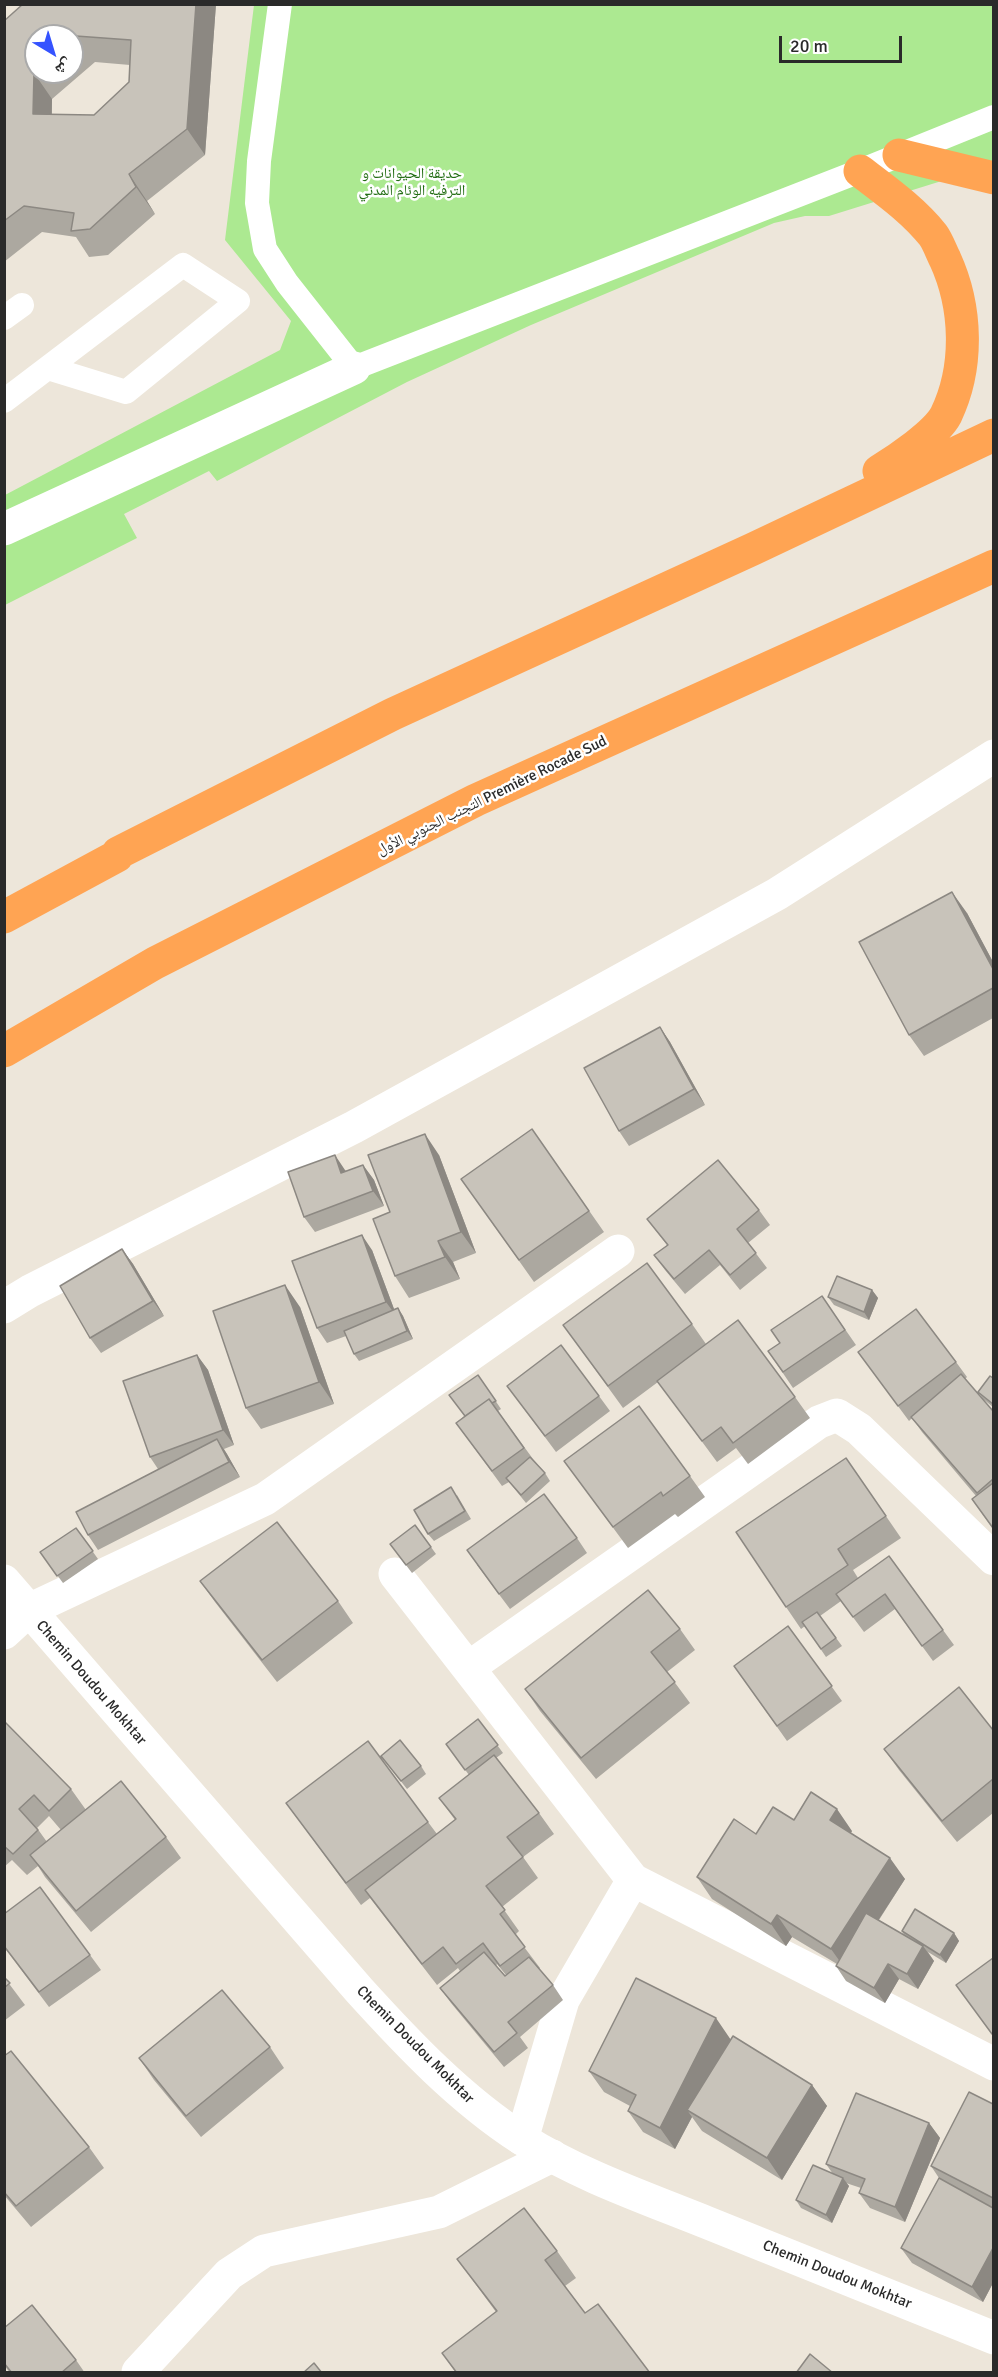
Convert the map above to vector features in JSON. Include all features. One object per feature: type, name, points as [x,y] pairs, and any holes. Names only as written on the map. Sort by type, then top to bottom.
[{"type":"highway","points":[[899,155],[993,178]]},
{"type":"highway","points":[[753,549],[909,453],[945,417],[960,372],[963,326],[954,279],[934,237],[908,208],[860,171]]},
{"type":"highway","points":[[4,917],[128,848],[393,714],[753,549],[993,435]]},
{"type":"highway","name":"التجنب الجنوبي الأول Première Rocade Sud","points":[[4,1051],[155,963],[476,800],[993,566]]},
{"type":"highway","points":[[4,902],[117,856]]},
{"type":"street","points":[[4,529],[354,368]]},
{"type":"street","points":[[4,1306],[354,1127],[777,894],[993,756]]},
{"type":"street","points":[[4,1633],[29,1610],[265,1499],[618,1251]]},
{"type":"street","points":[[468,1668],[819,1422],[837,1414],[860,1429],[993,1559]]},
{"type":"street","points":[[395,1574],[633,1880],[993,2064]]},
{"type":"street","name":"Chemin Doudou Mokhtar","points":[[4,1581],[219,1831],[394,2028],[475,2104],[522,2139],[552,2156],[620,2187],[993,2338]]},
{"type":"street","points":[[522,2139],[563,2000],[633,1880]]},
{"type":"street","points":[[138,2373],[230,2274],[264,2251],[439,2212],[552,2156]]},
{"type":"lane","points":[[280,4],[257,192],[265,249],[287,283],[354,368],[993,117]]},
{"type":"lane","points":[[4,401],[183,265],[238,301],[126,392],[48,368]]},
{"type":"green space","name":"حديقة الحيوانات و الترفيه الوئام المدني","points":[[254,5],[993,5],[993,165],[829,216],[805,216],[774,223],[531,325],[407,382],[217,481],[209,471],[124,514],[137,538],[5,605],[5,495],[280,350],[291,321],[225,240]]},
{"type":"building","points":[[23,4],[196,4],[187,129],[129,174],[136,187],[90,229],[71,231],[74,213],[24,206],[4,221],[4,21]]},
{"type":"building","points":[[952,892],[993,969],[993,988],[909,1035],[859,942]]},
{"type":"building","points":[[660,1027],[694,1089],[619,1131],[584,1068]]},
{"type":"building","points":[[532,1129],[589,1211],[519,1260],[461,1179]]},
{"type":"building","points":[[425,1134],[461,1232],[438,1241],[445,1257],[395,1276],[373,1219],[390,1212],[368,1155]]},
{"type":"building","points":[[335,1155],[341,1173],[363,1165],[373,1191],[304,1217],[288,1172]]},
{"type":"building","points":[[718,1160],[759,1210],[737,1229],[756,1253],[730,1275],[709,1250],[674,1279],[654,1255],[668,1245],[647,1219]]},
{"type":"building","points":[[362,1235],[386,1302],[317,1328],[292,1261]]},
{"type":"building","points":[[122,1249],[153,1301],[90,1338],[60,1286]]},
{"type":"building","points":[[647,1263],[692,1324],[608,1386],[563,1325]]},
{"type":"building","points":[[837,1276],[872,1290],[864,1312],[828,1297]]},
{"type":"building","points":[[285,1285],[319,1382],[246,1408],[213,1311]]},
{"type":"building","points":[[822,1296],[845,1330],[783,1372],[768,1351],[780,1343],[771,1330]]},
{"type":"building","points":[[398,1308],[407,1331],[354,1354],[344,1331]]},
{"type":"building","points":[[916,1309],[956,1362],[898,1406],[858,1352]]},
{"type":"building","points":[[738,1320],[795,1397],[733,1443],[721,1427],[702,1441],[657,1381]]},
{"type":"building","points":[[561,1345],[599,1396],[545,1436],[507,1386]]},
{"type":"building","points":[[197,1355],[223,1430],[150,1457],[123,1381]]},
{"type":"building","points":[[961,1374],[993,1411],[993,1479],[977,1493],[911,1417]]},
{"type":"building","points":[[478,1375],[496,1401],[492,1403],[489,1399],[465,1416],[449,1395]]},
{"type":"building","points":[[990,1376],[993,1378],[993,1404],[978,1392]]},
{"type":"building","points":[[489,1399],[524,1448],[492,1471],[456,1423]]},
{"type":"building","points":[[639,1406],[690,1476],[663,1496],[661,1492],[613,1527],[564,1461]]},
{"type":"building","points":[[217,1439],[229,1462],[88,1535],[76,1512]]},
{"type":"building","points":[[530,1457],[545,1473],[521,1495],[506,1478]]},
{"type":"building","points":[[846,1458],[886,1516],[838,1549],[848,1565],[786,1607],[736,1532]]},
{"type":"building","points":[[993,1483],[993,1528],[972,1499]]},
{"type":"building","points":[[451,1487],[465,1511],[428,1534],[414,1510]]},
{"type":"building","points":[[544,1494],[577,1538],[499,1594],[467,1550]]},
{"type":"building","points":[[277,1522],[338,1601],[262,1660],[200,1581]]},
{"type":"building","points":[[415,1525],[431,1547],[406,1565],[390,1544]]},
{"type":"building","points":[[76,1528],[93,1551],[57,1576],[40,1552]]},
{"type":"building","points":[[889,1556],[943,1630],[922,1646],[885,1594],[853,1617],[836,1594]]},
{"type":"building","points":[[648,1590],[680,1629],[651,1652],[675,1682],[581,1758],[525,1689]]},
{"type":"building","points":[[817,1612],[836,1638],[821,1649],[802,1622]]},
{"type":"building","points":[[788,1626],[832,1686],[777,1726],[734,1666]]},
{"type":"building","points":[[959,1687],[993,1730],[993,1779],[942,1821],[884,1749]]},
{"type":"building","points":[[478,1719],[498,1745],[465,1770],[446,1744]]},
{"type":"building","points":[[4,1721],[71,1789],[49,1811],[34,1795],[19,1809],[38,1830],[13,1854],[4,1846]]},
{"type":"building","points":[[400,1740],[421,1766],[401,1781],[381,1756]]},
{"type":"building","points":[[368,1741],[428,1822],[346,1883],[286,1803]]},
{"type":"building","points":[[494,1755],[539,1813],[507,1837],[523,1857],[486,1886],[505,1910],[500,1914],[525,1947],[500,1966],[483,1943],[456,1964],[443,1947],[422,1964],[365,1890],[456,1819],[439,1798]]},
{"type":"building","points":[[121,1781],[166,1837],[76,1911],[30,1855]]},
{"type":"building","points":[[811,1792],[837,1809],[830,1820],[890,1858],[831,1949],[777,1915],[771,1924],[697,1877],[734,1819],[756,1834],[773,1807],[794,1820]]},
{"type":"building","points":[[40,1887],[90,1955],[39,1992],[4,1946],[4,1914]]},
{"type":"building","points":[[915,1909],[954,1933],[940,1955],[902,1931]]},
{"type":"building","points":[[866,1913],[923,1946],[907,1974],[888,1964],[874,1988],[836,1966]]},
{"type":"building","points":[[484,1952],[505,1976],[529,1957],[553,1985],[508,2022],[517,2033],[494,2052],[440,1988]]},
{"type":"building","points":[[993,1958],[993,2033],[992,2034],[956,1985]]},
{"type":"building","points":[[4,1977],[10,1983],[4,1988]]},
{"type":"building","points":[[636,1978],[716,2018],[660,2128],[628,2111],[636,2095],[589,2071]]},
{"type":"building","points":[[222,1990],[270,2047],[186,2116],[139,2058]]},
{"type":"building","points":[[733,2036],[812,2085],[767,2158],[687,2110]]},
{"type":"building","points":[[11,2051],[89,2147],[16,2206],[4,2192],[4,2056]]},
{"type":"building","points":[[969,2092],[993,2104],[993,2198],[931,2166]]},
{"type":"building","points":[[856,2093],[929,2123],[895,2207],[859,2193],[865,2179],[826,2164]]},
{"type":"building","points":[[813,2165],[843,2178],[826,2215],[796,2200]]},
{"type":"building","points":[[939,2178],[993,2208],[993,2248],[972,2287],[901,2248]]},
{"type":"building","points":[[524,2208],[557,2251],[545,2260],[585,2313],[598,2304],[650,2373],[457,2373],[442,2353],[497,2311],[457,2259]]},
{"type":"building","points":[[32,2305],[76,2360],[61,2373],[12,2373],[4,2363],[4,2328]]},
{"type":"building","points":[[810,2354],[833,2373],[796,2373]]},
{"type":"building","points":[[314,2363],[322,2373],[303,2373]]}]
